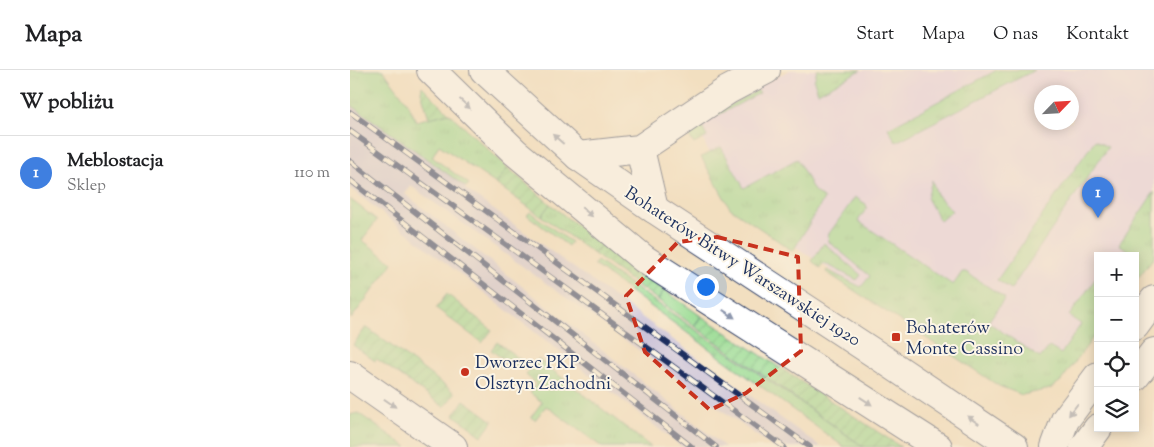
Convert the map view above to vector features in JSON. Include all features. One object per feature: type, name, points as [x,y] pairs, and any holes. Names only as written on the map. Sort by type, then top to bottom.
[{"type":"main road","points":[[431,70],[515,152],[644,259],[938,447]]},
{"type":"main road","name":"Bohaterów Bitwy Warszawskiej 1920","points":[[484,70],[578,156],[654,210],[884,359],[1014,447]]},
{"type":"main road","points":[[578,156],[640,149],[723,80],[766,70]]},
{"type":"main road","points":[[640,149],[654,210]]},
{"type":"main road","points":[[1139,321],[1154,300]]},
{"type":"main road","points":[[1139,372],[1154,352]]},
{"type":"main road","points":[[350,375],[453,447]]},
{"type":"main road","points":[[1055,447],[1065,420],[1094,381]]},
{"type":"main road","points":[[1084,447],[1095,432]]},
{"type":"highlighted area","points":[[717,237],[798,257],[801,351],[746,393],[710,410],[645,352],[626,296],[678,242]]},
{"type":"shaded area","points":[[790,70],[1154,70],[1154,236],[1139,252],[1094,252],[1094,321],[1063,364],[991,377],[727,201],[696,120]]},
{"type":"shaded area","points":[[350,104],[821,447],[773,447],[411,186],[405,194],[725,447],[682,447],[350,188]]},
{"type":"green space","points":[[350,70],[383,70],[407,102],[416,121],[449,113],[508,168],[496,184],[439,145],[432,157],[469,184],[466,187],[350,104]]},
{"type":"green space","points":[[817,70],[861,70],[818,93],[814,81]]},
{"type":"green space","points":[[997,70],[1035,70],[896,142],[888,128]]},
{"type":"green space","points":[[422,86],[449,113],[429,118],[421,92]]},
{"type":"green space","points":[[758,90],[760,93],[707,121],[702,127],[707,137],[694,144],[687,133],[687,128]]},
{"type":"green space","points":[[1095,140],[1108,147],[1011,289],[997,280]]},
{"type":"green space","points":[[721,147],[744,188],[797,159],[814,191],[824,199],[793,251],[730,208],[701,157]]},
{"type":"green space","points":[[508,168],[550,204],[541,216],[496,184]]},
{"type":"green space","points":[[932,180],[937,195],[952,211],[940,221],[927,198]]},
{"type":"green space","points":[[1154,192],[1154,257],[1139,277],[1139,252],[1130,252],[1119,244]]},
{"type":"green space","points":[[855,197],[866,204],[867,208],[858,221],[953,285],[962,272],[966,272],[1005,298],[988,322],[1040,358],[1049,347],[1061,354],[1081,324],[1069,316],[1094,281],[1094,336],[1061,381],[1050,389],[1022,395],[999,386],[826,272],[827,270],[861,287],[870,276],[829,242],[828,235]]},
{"type":"green space","points":[[350,199],[377,220],[362,240],[393,263],[351,319]]},
{"type":"green space","points":[[550,204],[601,245],[594,254],[541,216]]},
{"type":"green space","points":[[530,212],[571,242],[568,246],[527,215]]},
{"type":"green space","points":[[824,243],[861,275],[857,280],[824,263],[820,268],[812,261]]},
{"type":"green space","points":[[601,245],[664,290],[658,300],[594,254]]},
{"type":"green space","points":[[597,261],[864,447],[844,447],[594,265]]},
{"type":"green space","points":[[664,290],[701,316],[694,326],[658,300]]},
{"type":"green space","points":[[447,294],[492,330],[482,343],[436,308]]},
{"type":"green space","points":[[701,316],[901,447],[864,447],[694,326]]},
{"type":"green space","points":[[366,327],[455,393],[444,407],[377,359],[375,361],[353,345]]},
{"type":"green space","points":[[497,342],[521,360],[515,368],[491,350]]},
{"type":"green space","points":[[538,359],[651,447],[602,447],[546,406],[535,420],[531,417],[542,402],[530,393],[536,384],[526,375]]},
{"type":"green space","points":[[464,400],[493,421],[482,436],[454,415]]},
{"type":"green space","points":[[358,413],[407,447],[350,447],[350,415]]},
{"type":"railway","points":[[350,112],[810,447]]},
{"type":"railway","points":[[350,131],[784,447]]},
{"type":"railway","points":[[350,161],[716,447]]},
{"type":"railway","points":[[350,180],[692,447]]},
{"type":"place","name":"Meblostacja","points":[[1098,218]]},
{"type":"place","name":"Bohaterów Monte Cassino","points":[[896,337]]},
{"type":"place","name":"Dworzec PKP Olsztyn Zachodni","points":[[465,372]]}]
